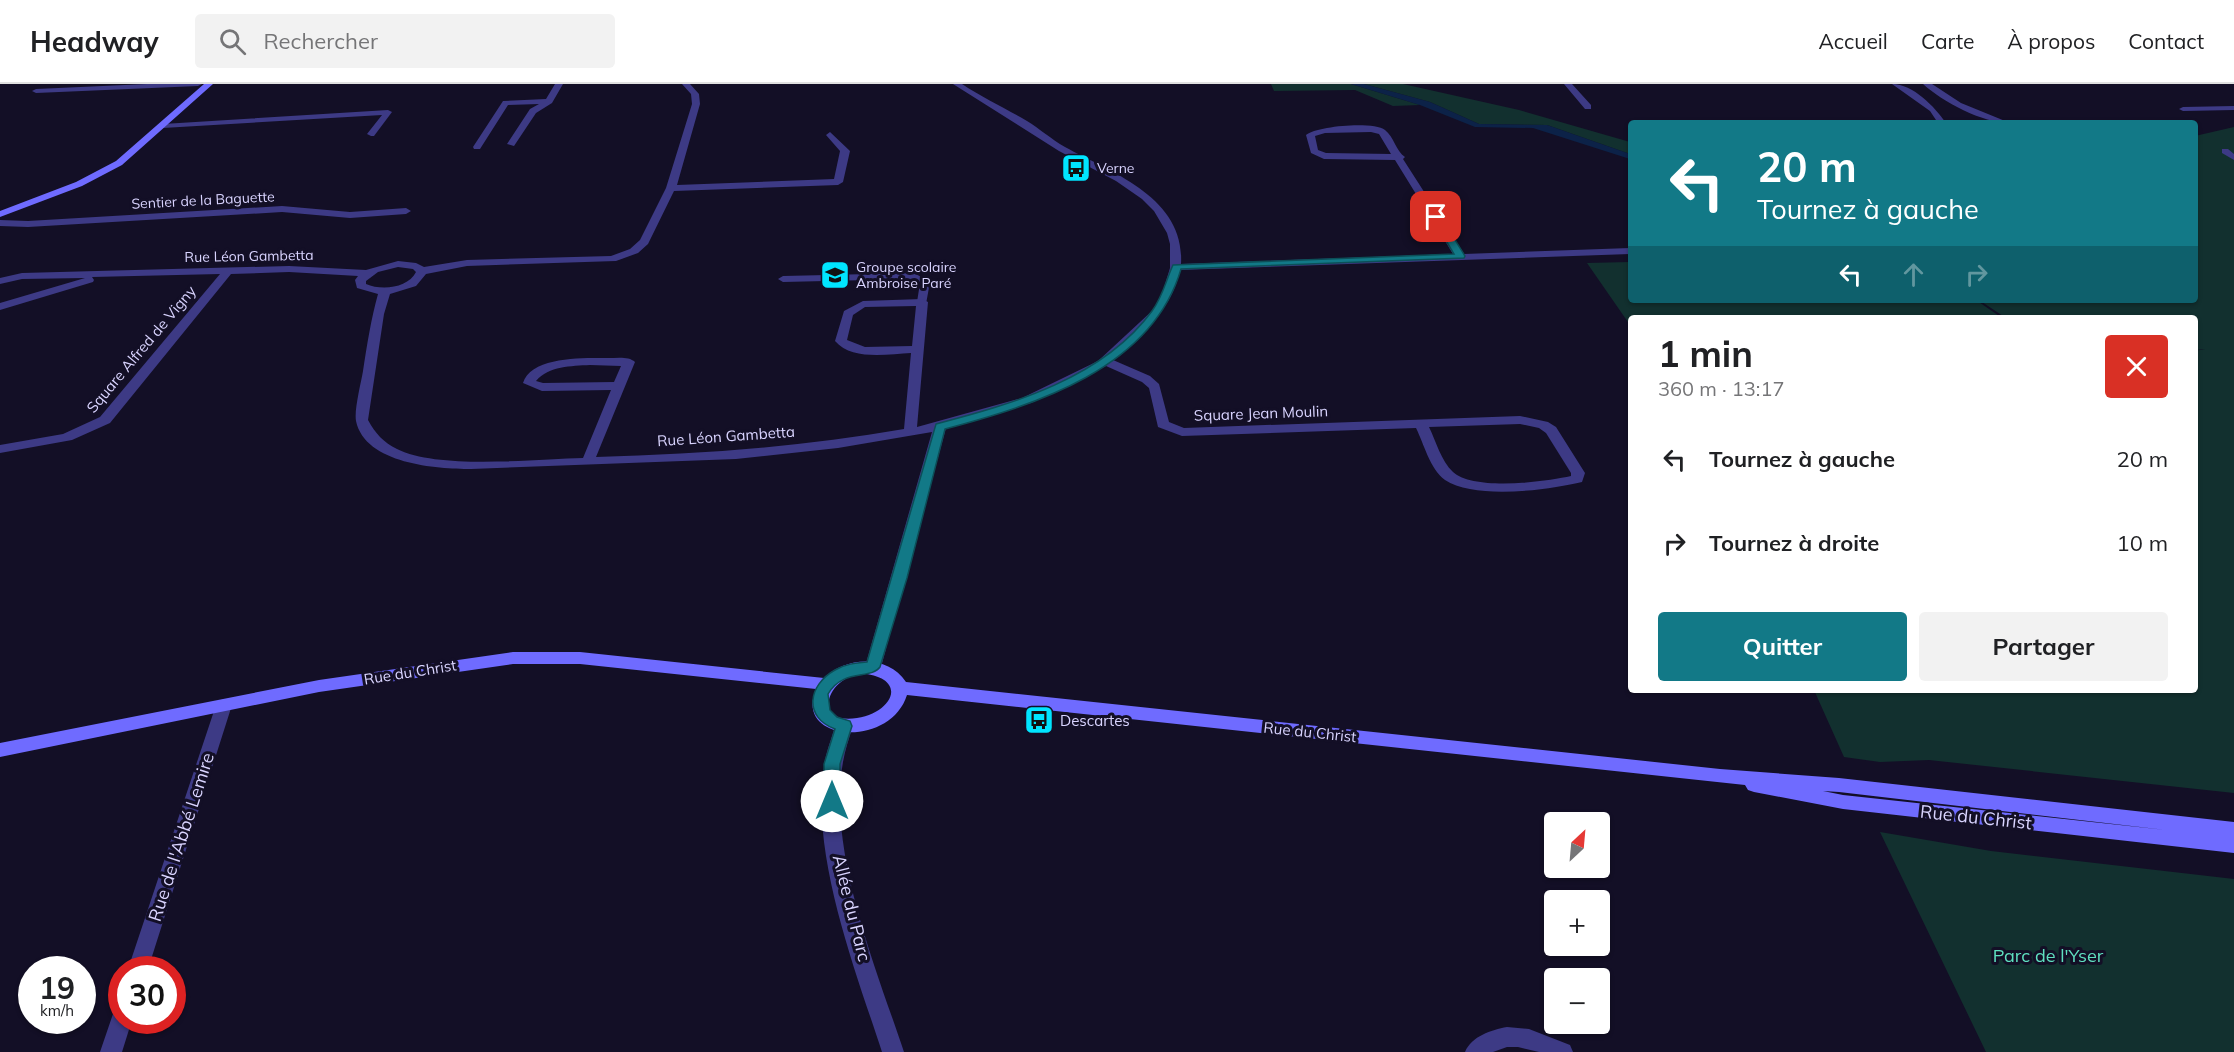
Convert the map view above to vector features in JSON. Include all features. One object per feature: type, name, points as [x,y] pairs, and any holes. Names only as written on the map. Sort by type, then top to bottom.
[{"type":"street","points":[[0,214],[111,168],[131,155],[209,84]]},
{"type":"street","points":[[686,84],[695,94],[696,104],[671,188],[838,182],[844,151],[830,135]]},
{"type":"street","points":[[957,84],[1062,148],[1145,194],[1163,216],[1173,234],[1177,267],[1628,251]]},
{"type":"street","points":[[1400,157],[1324,156],[1314,151],[1310,135],[1324,130],[1378,130],[1386,135],[1400,157],[1460,256]]},
{"type":"street","name":"Rue Léon Gambetta","points":[[0,282],[22,276],[310,269],[367,273],[381,267],[404,264],[416,266],[422,271],[467,264],[598,260],[626,256],[641,247],[671,188]]},
{"type":"street","name":"Sentier de la Baguette","points":[[0,223],[28,224],[282,209],[350,215],[406,211]]},
{"type":"street","name":"Rue Léon Gambetta","points":[[422,271],[419,278],[408,285],[385,291],[378,314],[362,420],[366,429],[381,446],[408,458],[439,464],[588,461],[772,451],[940,427],[997,411],[1050,391],[1106,360],[1138,334],[1159,309],[1171,287],[1177,267]]},
{"type":"street","name":"Square Alfred de Vigny","points":[[0,449],[67,439],[89,431],[105,420],[228,271]]},
{"type":"street","points":[[367,273],[360,280],[361,286],[370,290],[385,291]]},
{"type":"street","name":"Rue Léon Gambetta","points":[[0,307],[93,279],[132,274]]},
{"type":"street","points":[[910,432],[922,302],[873,303],[854,308],[848,314],[841,341],[851,348],[862,350],[917,349]]},
{"type":"street","name":"Square Jean Moulin","points":[[1106,360],[1146,379],[1155,387],[1163,424],[1182,432],[1420,423],[1520,420],[1543,424],[1558,439],[1578,473],[1577,479],[1535,484],[1478,486],[1466,484],[1447,474],[1420,423]]},
{"type":"street","points":[[588,461],[629,362],[558,364],[539,369],[530,379],[529,383],[542,387],[619,386]]},
{"type":"street","points":[[873,667],[900,578],[940,427]]},
{"type":"street","name":"Rue du Christ","points":[[0,750],[319,686],[513,658],[580,658],[826,684]]},
{"type":"street","points":[[873,667],[893,676],[900,688],[898,703],[885,717],[865,725],[844,726],[832,721],[821,709],[820,694],[826,684],[846,670],[873,667]]},
{"type":"street","name":"Rue du Christ","points":[[900,688],[1719,776],[1839,785],[2234,830]]},
{"type":"street","name":"Rue de l'Abbé Lemire","points":[[142,956],[224,705]]},
{"type":"street","name":"Allée du Parc","points":[[844,726],[832,764],[834,835],[842,879],[857,936],[893,1052]]},
{"type":"street","name":"Rue du Christ","points":[[1719,776],[1843,802],[2234,845]]},
{"type":"street","points":[[111,1052],[117,1034]]},
{"type":"street","points":[[1476,1052],[1488,1041],[1502,1037],[1522,1037],[1543,1042],[1562,1052]]},
{"type":"lane","points":[[36,92],[198,84]]},
{"type":"lane","points":[[511,144],[533,111],[549,101],[559,84]]},
{"type":"lane","points":[[1568,84],[1588,107]]},
{"type":"lane","points":[[1896,84],[1933,110],[1940,120]]},
{"type":"lane","points":[[1928,84],[1958,105],[1998,120]]},
{"type":"lane","points":[[477,147],[506,103],[549,101]]},
{"type":"lane","points":[[2183,109],[2234,108]]},
{"type":"lane","points":[[163,126],[388,112],[371,134]]},
{"type":"lane","points":[[2225,151],[2234,158]]},
{"type":"lane","points":[[783,279],[914,276],[925,282],[922,302]]},
{"type":"green space","points":[[1271,84],[1351,84],[1420,105],[1393,106],[1355,90],[1274,91]]},
{"type":"green space","points":[[1364,84],[1403,84],[1519,110],[1628,141],[1628,153],[1547,125],[1479,124],[1430,102]]},
{"type":"green space","points":[[2234,127],[2234,793],[1929,760],[1880,762],[1844,757],[1815,693],[2198,693],[2198,350],[2205,349],[2198,350],[2198,315],[2002,315],[1984,303],[2198,303],[2198,135]]},
{"type":"green space","points":[[1628,262],[1628,303],[1980,303],[1998,315],[1628,315],[1628,322],[1587,263]]},
{"type":"green space","name":"Parc de l'Yser","points":[[1880,832],[1991,851],[2234,879],[2234,1052],[1986,1052]]},
{"type":"water","points":[[1351,84],[1364,84],[1430,102],[1479,124],[1547,125],[1628,153],[1628,158],[1533,128],[1475,127],[1420,105]]},
{"type":"place","name":"Verne","points":[[1076,168]]},
{"type":"place","name":"Groupe scolaire Ambroise Paré","points":[[835,275]]},
{"type":"place","name":"Descartes","points":[[1039,720]]},
{"type":"route","points":[[832,801],[832,764],[838,738],[844,726],[823,714],[819,704],[820,694],[835,676],[853,669],[873,667],[900,578],[940,427],[997,411],[1050,391],[1106,360],[1143,329],[1159,309],[1171,287],[1177,267],[1460,256],[1436,217]]}]
